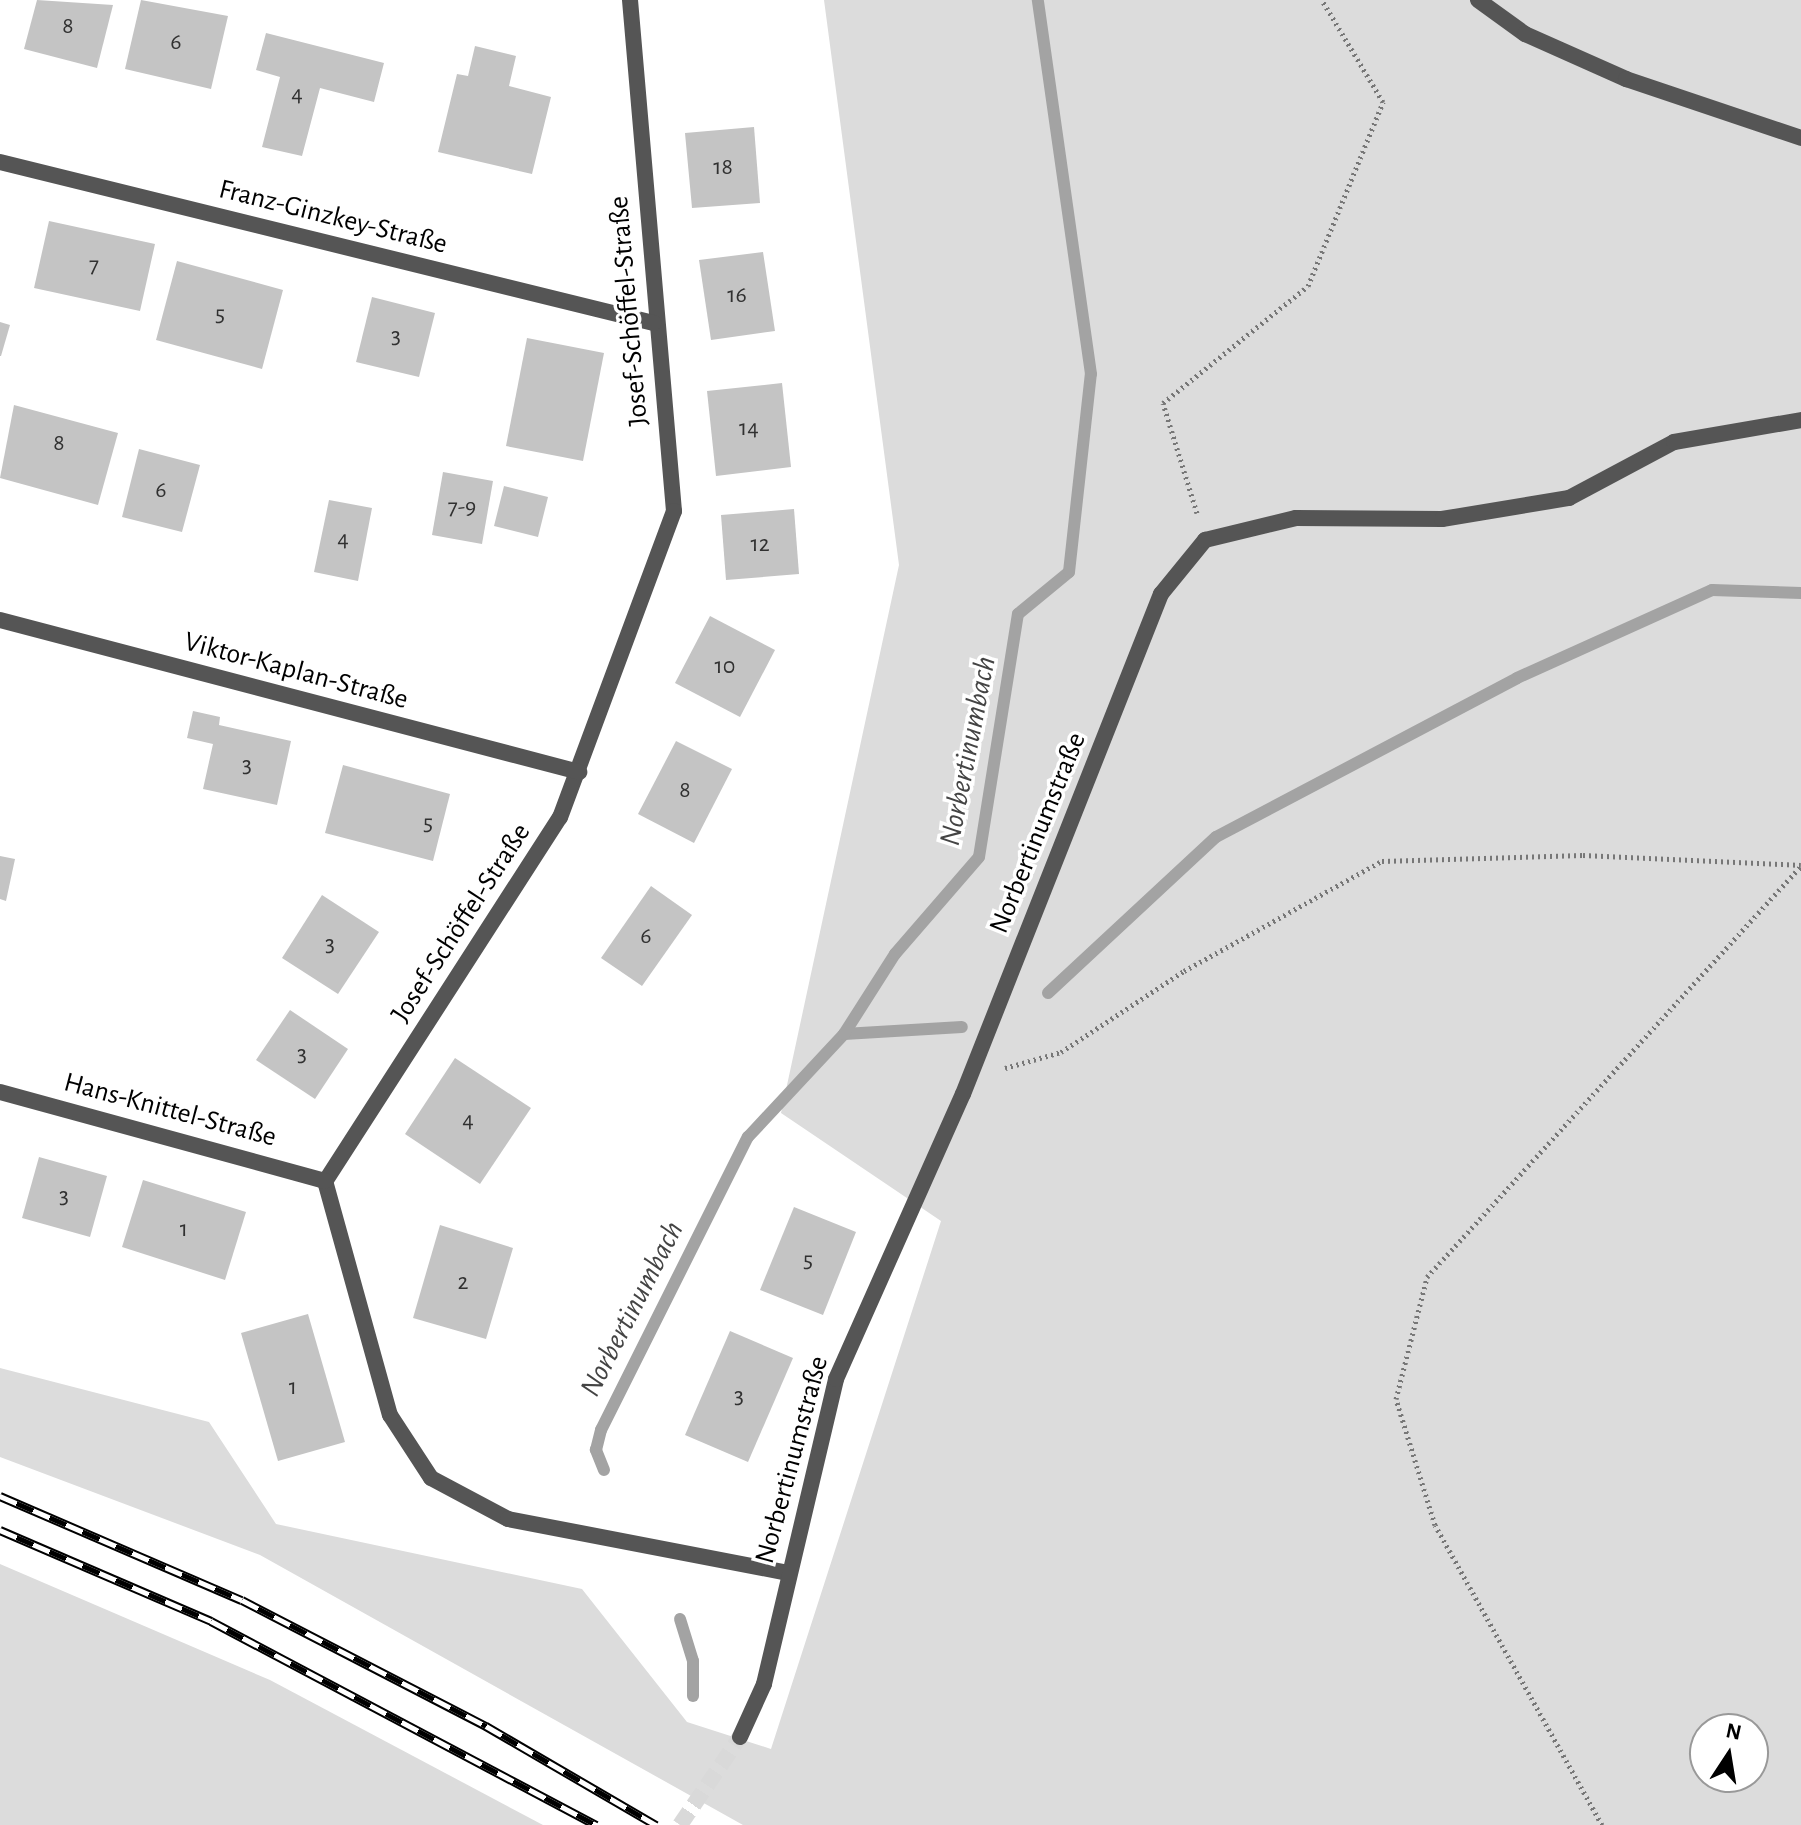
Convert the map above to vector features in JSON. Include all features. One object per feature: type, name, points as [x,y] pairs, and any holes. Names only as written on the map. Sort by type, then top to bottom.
[{"type":"street","name":"Josef-Schöffel-Straße","points":[[325,1181],[560,817],[674,511],[653,323],[630,0]]},
{"type":"street","points":[[1478,0],[1525,34],[1626,79],[1801,138]]},
{"type":"street","name":"Franz-Ginzkey-Straße","points":[[0,162],[653,323]]},
{"type":"street","points":[[1205,540],[1296,518],[1442,519],[1569,498],[1674,442],[1801,420]]},
{"type":"street","name":"Norbertinumstraße","points":[[740,1737],[764,1684],[836,1379],[969,1079],[1161,594],[1205,540]]},
{"type":"street","name":"Viktor-Kaplan-Straße","points":[[0,620],[579,772]]},
{"type":"street","name":"Hans-Knittel-Straße","points":[[0,1092],[325,1181]]},
{"type":"street","points":[[325,1181],[390,1415],[431,1478],[508,1519],[789,1573]]},
{"type":"path","points":[[1205,540],[1163,403],[1308,286],[1383,102],[1322,0]]},
{"type":"path","points":[[969,1079],[1061,1052],[1184,971],[1382,861],[1583,855],[1801,866]]},
{"type":"path","points":[[1602,1825],[1435,1525],[1396,1399],[1427,1277],[1801,866]]},
{"type":"shaded area","points":[[824,0],[1801,0],[1801,1825],[743,1825],[260,1555],[0,1457],[0,1368],[209,1422],[276,1524],[582,1589],[687,1722],[771,1749],[941,1221],[781,1113],[899,565]]},
{"type":"shaded area","points":[[0,1564],[270,1680],[543,1825],[0,1825]]},
{"type":"building","points":[[37,0],[113,5],[97,68],[24,49]]},
{"type":"building","points":[[141,0],[228,16],[211,89],[125,69]]},
{"type":"building","points":[[266,33],[384,63],[374,102],[320,88],[302,156],[262,147],[280,77],[256,70]]},
{"type":"building","points":[[475,46],[516,56],[509,86],[551,97],[532,174],[438,152],[457,74],[468,76]]},
{"type":"building","points":[[754,127],[760,203],[692,208],[685,133]]},
{"type":"building","points":[[49,221],[155,244],[140,311],[34,288]]},
{"type":"building","points":[[763,252],[775,331],[711,340],[699,260]]},
{"type":"building","points":[[177,261],[283,290],[262,369],[156,340]]},
{"type":"building","points":[[372,297],[435,313],[419,377],[356,362]]},
{"type":"building","points":[[0,322],[10,325],[1,356],[0,356]]},
{"type":"building","points":[[527,338],[604,353],[583,461],[506,446]]},
{"type":"building","points":[[782,383],[791,467],[716,476],[707,391]]},
{"type":"building","points":[[14,405],[118,433],[98,505],[0,478]]},
{"type":"building","points":[[139,449],[200,465],[182,532],[122,517]]},
{"type":"building","points":[[443,472],[493,481],[482,544],[432,535]]},
{"type":"building","points":[[504,486],[548,497],[538,537],[494,526]]},
{"type":"building","points":[[329,500],[372,508],[358,581],[314,572]]},
{"type":"building","points":[[794,509],[799,574],[726,580],[721,515]]},
{"type":"building","points":[[710,616],[775,650],[740,717],[675,683]]},
{"type":"building","points":[[193,711],[220,717],[219,725],[291,741],[277,805],[203,789],[213,744],[187,738]]},
{"type":"building","points":[[676,741],[732,769],[694,843],[638,814]]},
{"type":"building","points":[[343,765],[450,794],[433,861],[325,833]]},
{"type":"building","points":[[0,856],[15,859],[6,901],[0,899]]},
{"type":"building","points":[[651,886],[692,915],[642,986],[601,958]]},
{"type":"building","points":[[322,895],[379,932],[338,994],[282,958]]},
{"type":"building","points":[[290,1010],[348,1049],[315,1099],[256,1060]]},
{"type":"building","points":[[455,1058],[531,1108],[480,1184],[405,1134]]},
{"type":"building","points":[[39,1157],[107,1176],[90,1237],[22,1218]]},
{"type":"building","points":[[143,1180],[246,1212],[225,1280],[122,1247]]},
{"type":"building","points":[[794,1207],[856,1232],[823,1315],[760,1290]]},
{"type":"building","points":[[440,1225],[513,1248],[486,1339],[413,1318]]},
{"type":"building","points":[[308,1314],[345,1442],[278,1461],[241,1333]]},
{"type":"building","points":[[730,1331],[793,1358],[748,1462],[685,1435]]},
{"type":"waterway","name":"Norbertinumbach","points":[[604,1470],[596,1450],[601,1430],[748,1137],[844,1034],[895,954],[979,857],[1018,614],[1069,572],[1091,374],[1038,0]]},
{"type":"waterway","points":[[1048,993],[1216,837],[1517,678],[1712,590],[1801,593]]},
{"type":"waterway","points":[[844,1034],[962,1027]]},
{"type":"waterway","name":"Norbertinumbach","points":[[680,1619],[693,1661],[693,1696]]},
{"type":"tunnel","points":[[680,1825],[740,1737]]},
{"type":"railway","points":[[0,1496],[242,1600],[486,1726],[656,1825]]},
{"type":"railway","points":[[0,1530],[211,1621],[596,1825]]}]
